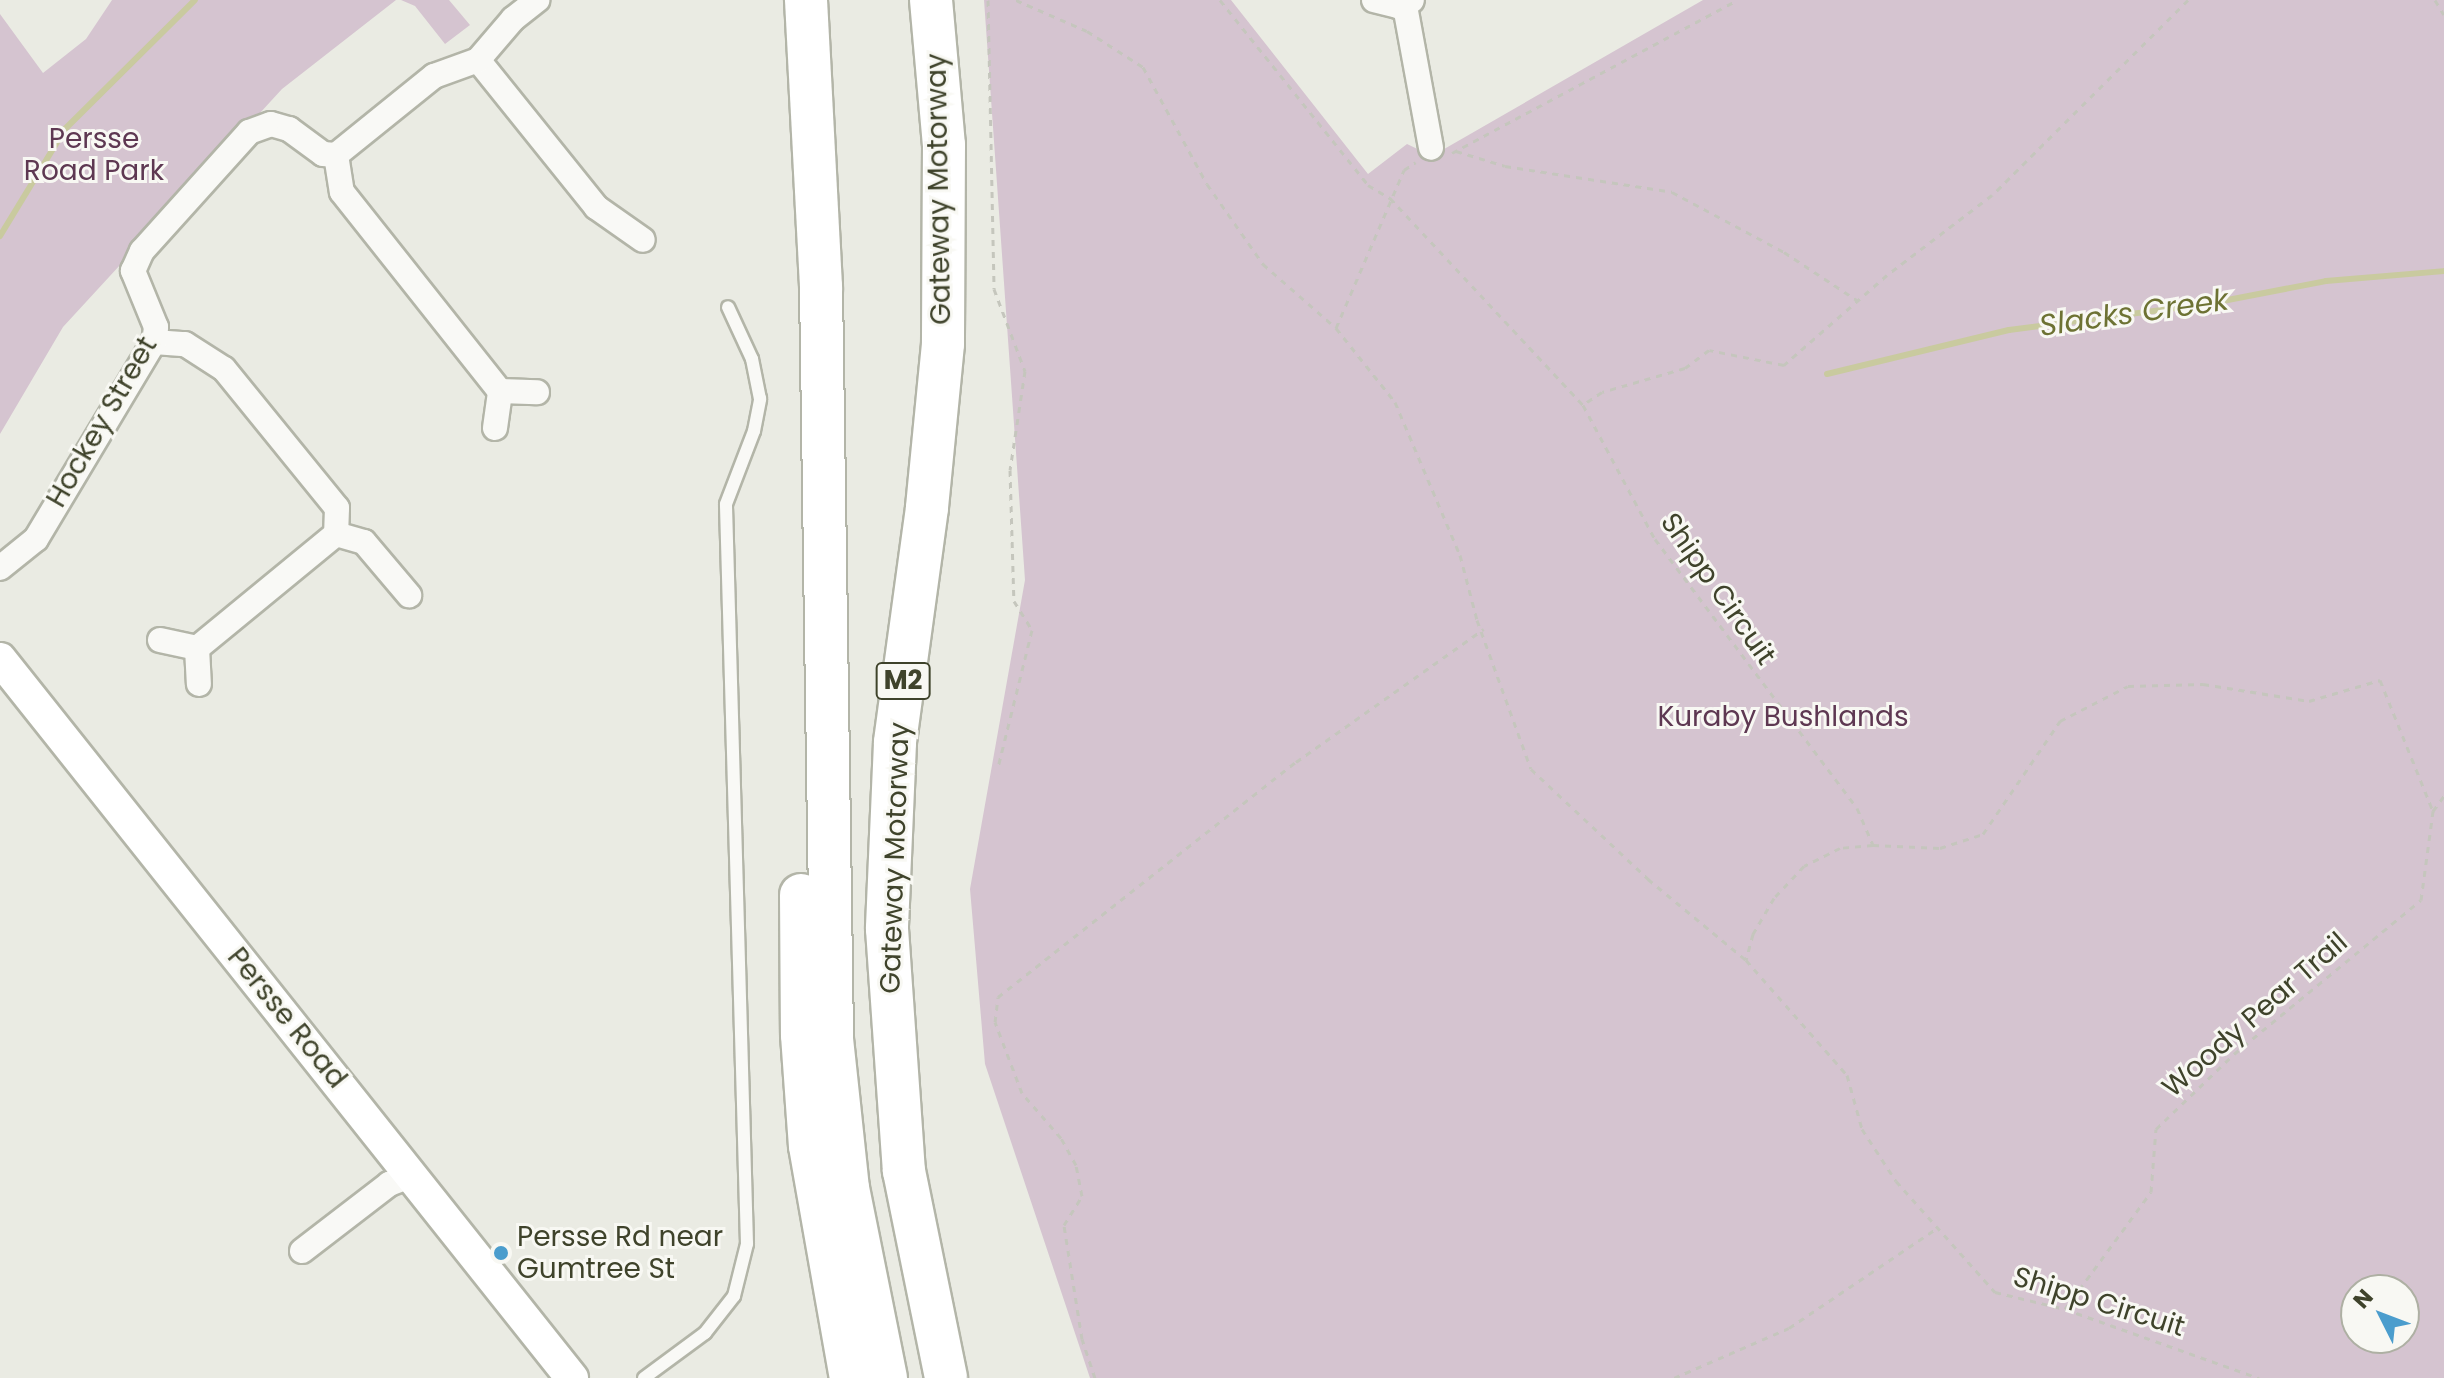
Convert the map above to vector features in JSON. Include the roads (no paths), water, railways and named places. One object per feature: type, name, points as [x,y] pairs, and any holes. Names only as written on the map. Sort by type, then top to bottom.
[{"type":"highway","points":[[806,0],[821,287],[832,1039],[848,1188],[886,1378]]},
{"type":"highway","name":"Gateway Motorway","points":[[931,0],[944,145],[943,344],[927,508],[895,743],[887,929],[904,1171],[946,1378]]},
{"type":"highway","points":[[822,473],[810,540],[802,1035],[817,1197],[851,1378]]},
{"type":"street","points":[[495,428],[500,391],[342,192],[336,155],[434,76],[478,60],[513,19],[537,0]]},
{"type":"street","points":[[1374,0],[1408,3],[1431,148]]},
{"type":"street","points":[[478,60],[596,207],[643,240]]},
{"type":"street","name":"Hockey Street","points":[[0,568],[36,539],[154,342],[156,327],[133,271],[142,251],[249,132],[271,124],[289,129],[323,154],[336,155]]},
{"type":"street","points":[[154,342],[185,344],[224,369],[337,508],[336,534],[197,648]]},
{"type":"street","points":[[500,391],[537,392]]},
{"type":"street","points":[[336,534],[364,542],[409,595]]},
{"type":"street","points":[[160,640],[197,648]]},
{"type":"street","points":[[197,648],[199,684]]},
{"type":"street","name":"Persse Road","points":[[0,659],[572,1378]]},
{"type":"street","points":[[302,1251],[389,1184],[412,1175]]},
{"type":"lane","points":[[644,1378],[705,1333],[734,1296],[747,1244],[726,504],[754,431],[760,399],[752,359],[728,307]]},
{"type":"waterway","points":[[0,236],[65,129],[195,0]]},
{"type":"waterway","name":"Slacks Creek","points":[[1827,374],[2009,330],[2207,304],[2326,281],[2444,271]]},
{"type":"place","name":"Persse Rd near Gumtree St","points":[[501,1253]]},
{"type":"park label","name":"Persse Road Park","points":[[94,155]]},
{"type":"park label","name":"Kuraby Bushlands","points":[[1783,717]]}]
